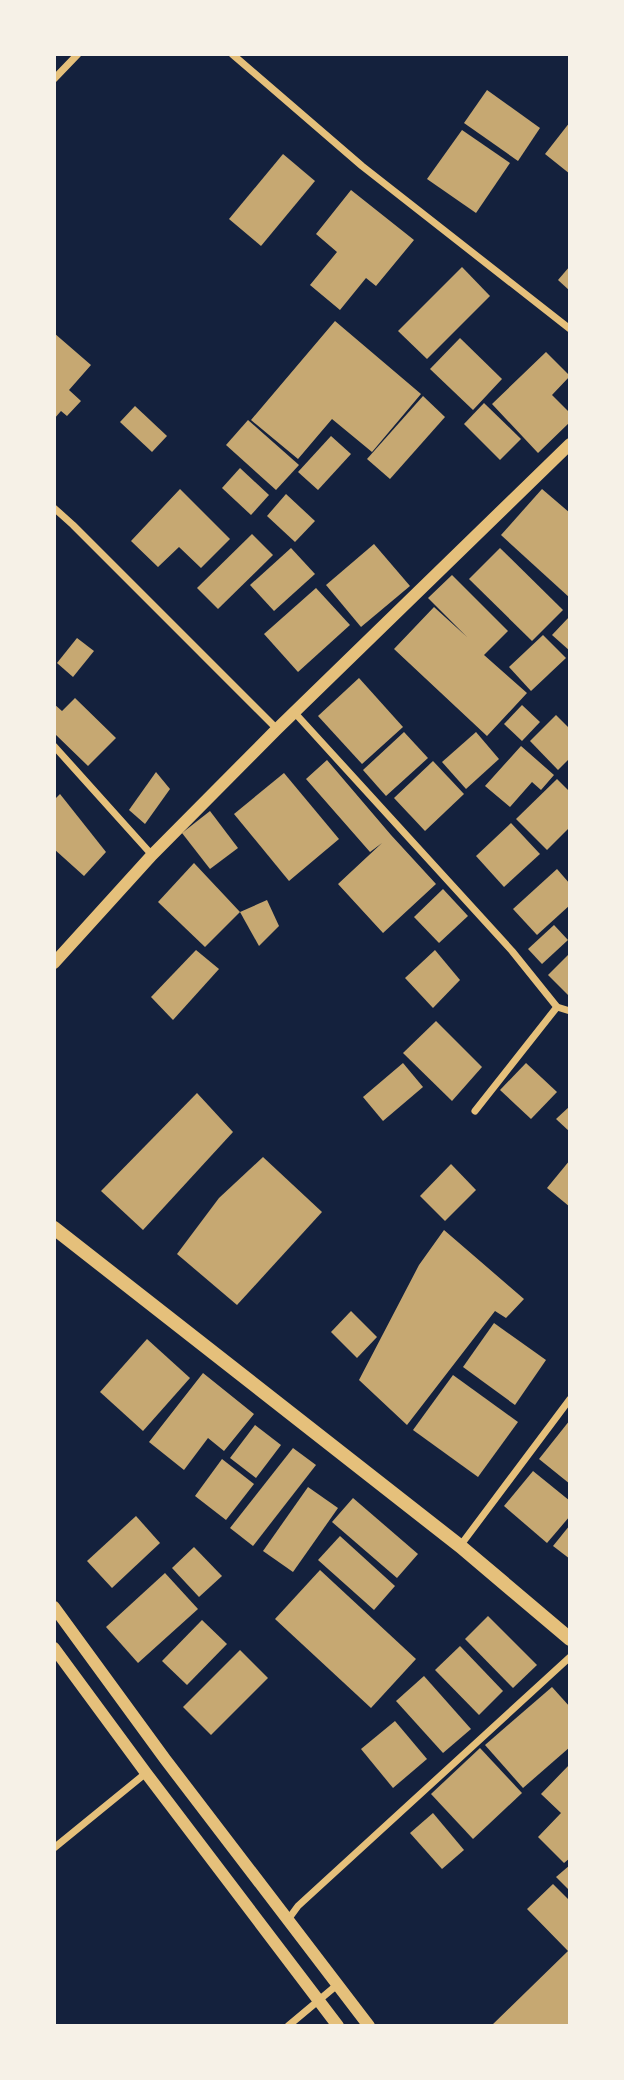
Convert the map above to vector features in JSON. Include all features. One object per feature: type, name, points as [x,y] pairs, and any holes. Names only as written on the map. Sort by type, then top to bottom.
[{"type":"main road","points":[[54,1228],[460,1546],[570,1639]]},
{"type":"street","points":[[54,79],[78,54]]},
{"type":"street","points":[[232,54],[362,166],[570,329]]},
{"type":"street","points":[[54,962],[152,855],[276,729],[570,444]]},
{"type":"street","points":[[54,508],[276,729]]},
{"type":"street","points":[[294,712],[512,951],[557,1007],[570,1012]]},
{"type":"street","points":[[54,746],[152,855]]},
{"type":"street","points":[[475,1111],[557,1007]]},
{"type":"street","points":[[460,1546],[570,1399]]},
{"type":"street","points":[[54,1607],[165,1759],[369,2026]]},
{"type":"street","points":[[54,1648],[338,2026]]},
{"type":"street","points":[[287,1921],[298,1906],[570,1657]]},
{"type":"street","points":[[54,1848],[146,1773]]},
{"type":"street","points":[[288,2026],[337,1985]]},
{"type":"building","points":[[487,90],[540,128],[518,161],[464,123]]},
{"type":"building","points":[[570,122],[570,174],[545,154]]},
{"type":"building","points":[[462,130],[510,163],[476,213],[427,179]]},
{"type":"building","points":[[283,154],[315,181],[261,246],[229,219]]},
{"type":"building","points":[[351,190],[414,240],[376,286],[366,278],[340,310],[310,285],[337,252],[316,234]]},
{"type":"building","points":[[570,266],[570,291],[558,280]]},
{"type":"building","points":[[462,267],[490,296],[427,359],[398,331]]},
{"type":"building","points":[[335,321],[421,394],[372,452],[332,419],[298,459],[251,420]]},
{"type":"building","points":[[54,333],[91,365],[69,390],[81,401],[67,416],[61,411],[54,419]]},
{"type":"building","points":[[460,338],[502,379],[473,410],[430,369]]},
{"type":"building","points":[[546,352],[570,376],[552,395],[570,413],[570,422],[538,453],[492,404]]},
{"type":"building","points":[[423,396],[445,417],[390,479],[367,459]]},
{"type":"building","points":[[484,403],[521,439],[500,460],[464,424]]},
{"type":"building","points":[[135,406],[167,436],[152,452],[120,422]]},
{"type":"building","points":[[248,420],[299,465],[276,490],[226,445]]},
{"type":"building","points":[[331,436],[351,454],[318,490],[298,472]]},
{"type":"building","points":[[240,468],[269,495],[251,515],[222,488]]},
{"type":"building","points":[[180,489],[230,539],[201,568],[179,547],[158,567],[131,541]]},
{"type":"building","points":[[542,489],[570,513],[570,598],[501,535]]},
{"type":"building","points":[[286,494],[315,521],[295,542],[267,516]]},
{"type":"building","points":[[252,534],[273,555],[218,609],[197,588]]},
{"type":"building","points":[[374,544],[410,586],[361,627],[326,585]]},
{"type":"building","points":[[291,548],[315,574],[274,611],[250,585]]},
{"type":"building","points":[[500,548],[563,610],[532,641],[469,579]]},
{"type":"building","points":[[452,575],[508,631],[484,655],[527,693],[487,736],[394,649],[434,607],[467,637],[428,598]]},
{"type":"building","points":[[316,588],[350,625],[298,672],[264,634]]},
{"type":"building","points":[[570,616],[570,651],[552,635]]},
{"type":"building","points":[[543,635],[566,658],[531,691],[509,667]]},
{"type":"building","points":[[77,638],[94,651],[73,677],[57,663]]},
{"type":"building","points":[[359,678],[403,727],[362,764],[318,716]]},
{"type":"building","points":[[75,698],[116,738],[88,766],[54,733],[54,704],[62,711]]},
{"type":"building","points":[[522,705],[540,722],[522,741],[504,724]]},
{"type":"building","points":[[556,715],[570,729],[570,758],[558,770],[530,741]]},
{"type":"building","points":[[404,732],[428,758],[386,796],[363,770]]},
{"type":"building","points":[[476,732],[499,759],[466,789],[442,762]]},
{"type":"building","points":[[521,746],[554,775],[541,790],[532,782],[510,807],[485,786]]},
{"type":"building","points":[[327,760],[436,884],[383,933],[338,884],[382,843],[370,852],[306,779]]},
{"type":"building","points":[[433,761],[464,794],[425,831],[394,798]]},
{"type":"building","points":[[156,772],[170,789],[145,824],[129,810]]},
{"type":"building","points":[[284,773],[339,839],[289,881],[234,814]]},
{"type":"building","points":[[557,779],[570,792],[570,827],[547,850],[516,819]]},
{"type":"building","points":[[60,794],[106,852],[84,876],[54,849],[54,800]]},
{"type":"building","points":[[210,811],[238,848],[210,869],[182,833]]},
{"type":"building","points":[[511,823],[540,854],[504,887],[476,856]]},
{"type":"building","points":[[194,863],[240,912],[205,947],[158,902]]},
{"type":"building","points":[[557,869],[570,884],[570,905],[537,935],[513,909]]},
{"type":"building","points":[[443,889],[468,916],[439,943],[414,917]]},
{"type":"building","points":[[267,900],[279,926],[259,946],[240,912]]},
{"type":"building","points":[[554,925],[568,940],[542,964],[528,949]]},
{"type":"building","points":[[196,950],[219,969],[173,1020],[151,997]]},
{"type":"building","points":[[435,950],[460,980],[433,1008],[405,978]]},
{"type":"building","points":[[570,953],[570,997],[548,975]]},
{"type":"building","points":[[436,1021],[482,1067],[452,1101],[403,1053]]},
{"type":"building","points":[[403,1063],[423,1087],[383,1121],[363,1097]]},
{"type":"building","points":[[526,1063],[557,1092],[531,1119],[500,1090]]},
{"type":"building","points":[[197,1093],[233,1132],[143,1230],[101,1191]]},
{"type":"building","points":[[570,1106],[570,1132],[556,1119]]},
{"type":"building","points":[[263,1157],[322,1212],[237,1305],[177,1254],[219,1198]]},
{"type":"building","points":[[570,1160],[570,1207],[547,1188]]},
{"type":"building","points":[[451,1164],[476,1190],[445,1221],[420,1196]]},
{"type":"building","points":[[444,1230],[524,1299],[506,1318],[495,1311],[407,1425],[359,1380],[419,1265]]},
{"type":"building","points":[[351,1311],[377,1337],[357,1358],[331,1332]]},
{"type":"building","points":[[494,1323],[546,1360],[515,1405],[463,1367]]},
{"type":"building","points":[[147,1339],[190,1378],[143,1431],[100,1392]]},
{"type":"building","points":[[203,1373],[254,1414],[224,1451],[208,1438],[184,1470],[149,1442]]},
{"type":"building","points":[[453,1375],[518,1422],[478,1477],[413,1430]]},
{"type":"building","points":[[570,1420],[570,1484],[539,1459]]},
{"type":"building","points":[[255,1425],[281,1445],[256,1478],[230,1458]]},
{"type":"building","points":[[293,1448],[316,1465],[253,1546],[230,1528]]},
{"type":"building","points":[[222,1459],[254,1484],[226,1520],[195,1496]]},
{"type":"building","points":[[533,1471],[570,1501],[570,1516],[547,1543],[504,1506]]},
{"type":"building","points":[[308,1487],[338,1508],[293,1572],[263,1551]]},
{"type":"building","points":[[353,1498],[418,1554],[397,1578],[332,1522]]},
{"type":"building","points":[[136,1516],[160,1543],[112,1588],[87,1561]]},
{"type":"building","points":[[570,1525],[570,1559],[553,1546]]},
{"type":"building","points":[[340,1536],[395,1586],[374,1610],[318,1560]]},
{"type":"building","points":[[194,1547],[222,1576],[199,1597],[172,1568]]},
{"type":"building","points":[[320,1570],[416,1659],[371,1708],[275,1619]]},
{"type":"building","points":[[165,1573],[198,1609],[138,1663],[106,1627]]},
{"type":"building","points":[[488,1616],[537,1665],[513,1688],[465,1639]]},
{"type":"building","points":[[202,1620],[227,1644],[187,1685],[162,1661]]},
{"type":"building","points":[[460,1646],[503,1691],[479,1715],[435,1670]]},
{"type":"building","points":[[240,1650],[268,1678],[211,1735],[183,1707]]},
{"type":"building","points":[[424,1676],[471,1729],[443,1753],[396,1701]]},
{"type":"building","points":[[552,1687],[570,1707],[570,1747],[523,1788],[485,1745]]},
{"type":"building","points":[[395,1721],[427,1759],[393,1788],[361,1749]]},
{"type":"building","points":[[480,1748],[522,1793],[473,1839],[431,1794]]},
{"type":"building","points":[[570,1764],[570,1858],[564,1863],[538,1837],[561,1813],[541,1794]]},
{"type":"building","points":[[433,1813],[464,1850],[442,1869],[410,1833]]},
{"type":"building","points":[[570,1865],[570,1891],[556,1877]]},
{"type":"building","points":[[553,1884],[570,1901],[570,2026],[491,2026],[568,1951],[527,1909]]}]
